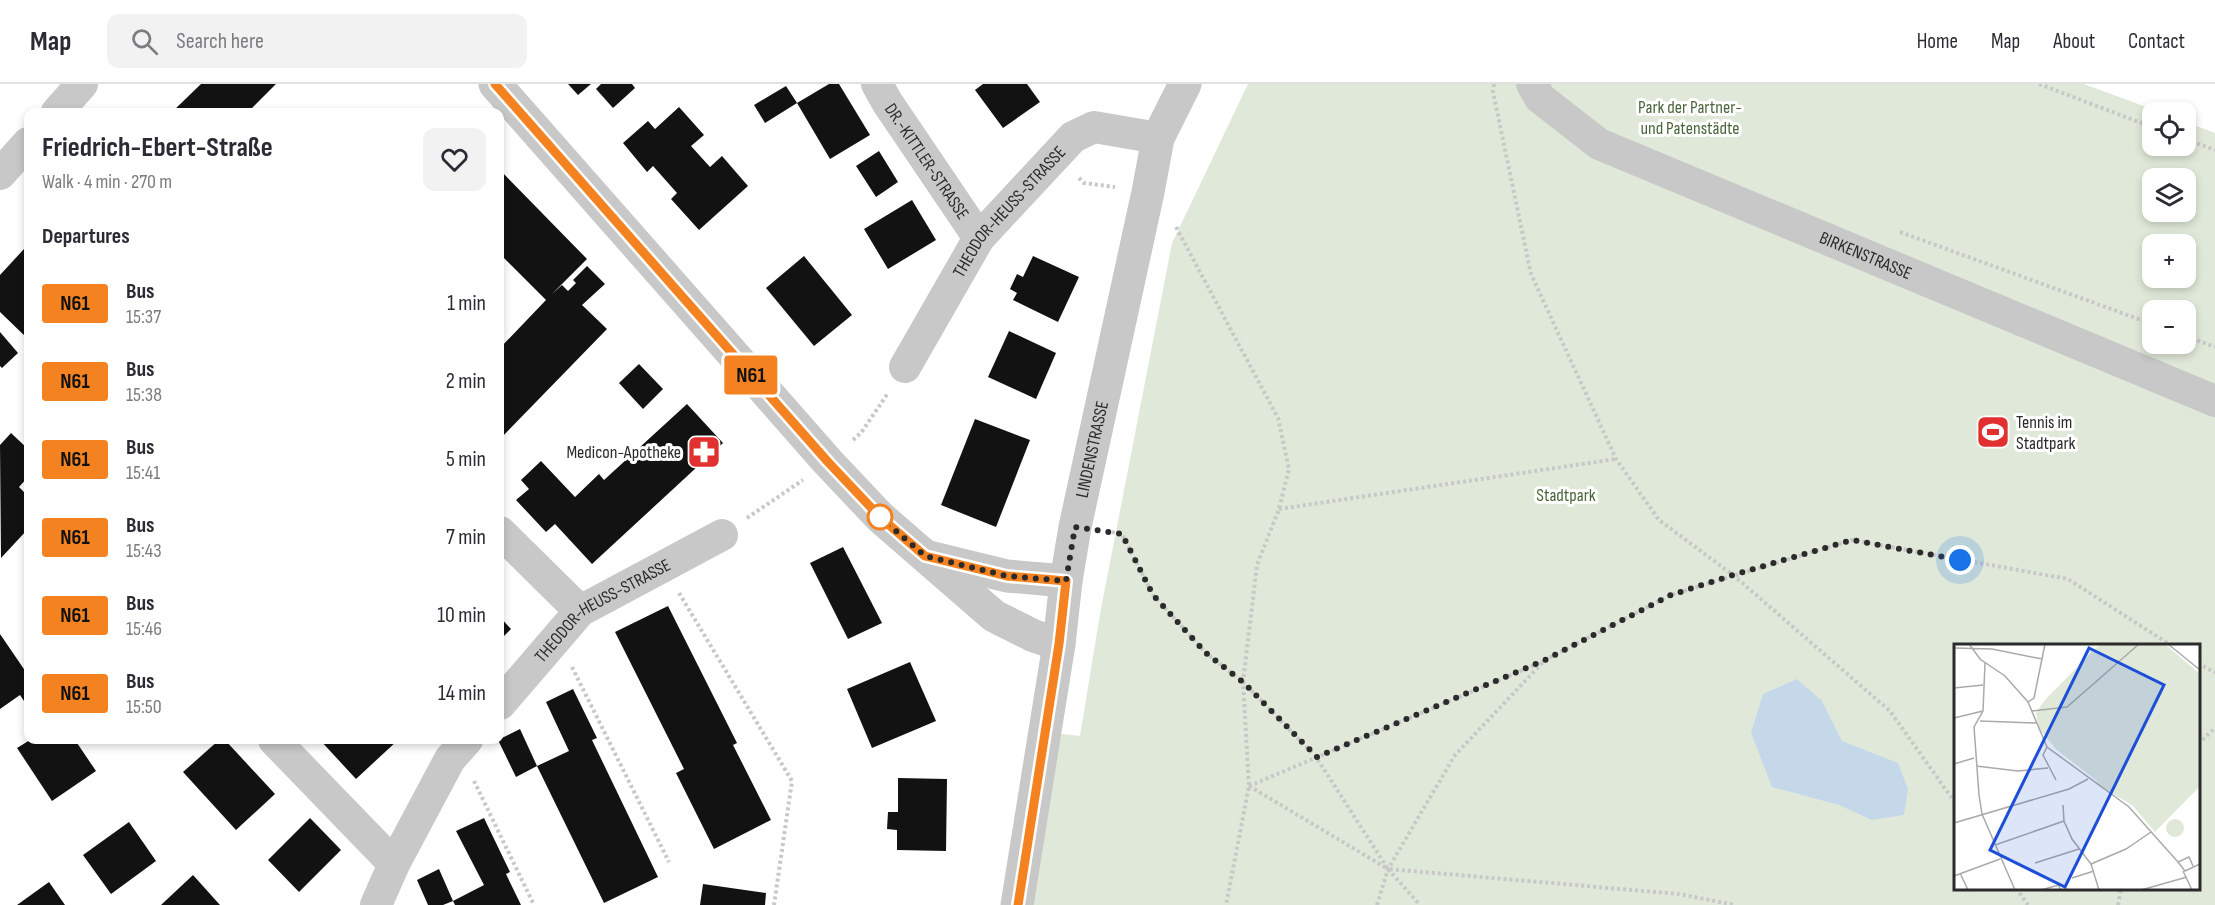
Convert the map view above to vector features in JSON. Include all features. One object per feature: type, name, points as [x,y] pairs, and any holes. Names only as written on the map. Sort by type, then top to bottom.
[{"type":"street","points":[[495,84],[828,462],[880,517],[994,616],[1034,636],[1059,644]]},
{"type":"street","name":"DR.-KITTLER-STRASSE","points":[[877,84],[979,238]]},
{"type":"street","name":"LINDENSTRASSE","points":[[1017,905],[1059,644],[1075,527],[1149,192],[1158,138],[1185,84]]},
{"type":"street","name":"BIRKENSTRASSE","points":[[1532,84],[1540,98],[1599,144],[2215,401]]},
{"type":"street","name":"THEODOR-HEUSS-STRASSE","points":[[905,367],[979,238],[1073,137],[1094,127],[1158,138]]},
{"type":"street","points":[[0,174],[24,147]]},
{"type":"street","name":"THEODOR-HEUSS-STRASSE","points":[[504,699],[580,611],[722,535]]},
{"type":"street","points":[[504,536],[580,611]]},
{"type":"street","points":[[925,556],[1007,576],[1066,581]]},
{"type":"street","points":[[278,744],[394,864]]},
{"type":"street","points":[[376,905],[394,864],[458,749]]},
{"type":"path","points":[[1494,84],[1493,92],[1531,274],[1616,459],[1659,520],[1733,575],[1890,711],[1954,801]]},
{"type":"path","points":[[2039,84],[2142,123]]},
{"type":"path","points":[[2196,143],[2215,150]]},
{"type":"path","points":[[1054,157],[1084,183],[1149,192]]},
{"type":"path","points":[[1177,219],[1176,228],[1278,418],[1289,469],[1279,509],[1257,565],[1243,682],[1249,786],[1226,905]]},
{"type":"path","points":[[2196,340],[2215,347]]},
{"type":"path","points":[[1279,509],[1616,459]]},
{"type":"path","points":[[1075,527],[1122,534],[1153,595],[1206,653],[1243,682],[1317,757],[1388,869],[1420,905]]},
{"type":"path","points":[[1249,786],[1545,660],[1671,595],[1852,540],[2068,579],[2170,644]]},
{"type":"path","points":[[664,568],[792,781],[774,905]]},
{"type":"path","points":[[556,640],[574,670],[669,862]]},
{"type":"path","points":[[1377,905],[1388,869],[1455,755],[1545,660]]},
{"type":"path","points":[[2200,664],[2215,673]]},
{"type":"path","points":[[2200,743],[2215,728]]},
{"type":"path","points":[[458,749],[534,905]]},
{"type":"path","points":[[1249,786],[1388,869],[1679,894],[1735,905]]},
{"type":"path","points":[[2017,890],[2028,905]]},
{"type":"path","points":[[2118,905],[2121,890]]},
{"type":"green space","name":"Stadtpark","points":[[1248,84],[2084,84],[2142,105],[2142,156],[2196,156],[2196,126],[2215,133],[2215,905],[1031,905],[1045,732],[1080,736],[1100,614],[1172,243]]},
{"type":"water","points":[[1797,679],[1822,701],[1842,741],[1898,763],[1908,789],[1904,815],[1872,820],[1839,805],[1772,787],[1751,733],[1763,694]]},
{"type":"building","points":[[201,84],[276,84],[252,108],[176,108]]},
{"type":"building","points":[[568,84],[591,84],[578,95]]},
{"type":"building","points":[[601,84],[632,84],[635,88],[613,108],[596,89]]},
{"type":"building","points":[[829,84],[839,84],[870,135],[830,159],[797,103]]},
{"type":"building","points":[[983,84],[1027,84],[1040,102],[1003,128],[975,90]]},
{"type":"building","points":[[786,86],[797,103],[765,123],[754,105]]},
{"type":"building","points":[[679,107],[704,135],[691,146],[710,167],[722,156],[748,186],[699,230],[671,199],[677,193],[653,166],[647,172],[623,143],[648,121],[655,129]]},
{"type":"building","points":[[879,151],[898,182],[876,197],[856,166]]},
{"type":"building","points":[[504,174],[587,259],[552,294],[562,285],[568,291],[576,283],[573,280],[587,266],[605,284],[582,305],[607,329],[504,435],[504,344],[546,300],[504,258]]},
{"type":"building","points":[[912,200],[936,240],[888,269],[864,229]]},
{"type":"building","points":[[24,249],[24,335],[0,312],[0,275]]},
{"type":"building","points":[[804,256],[852,315],[814,346],[766,288]]},
{"type":"building","points":[[1033,256],[1079,277],[1058,322],[1013,300],[1017,293],[1010,289],[1017,274],[1023,277]]},
{"type":"building","points":[[1009,331],[1056,353],[1036,399],[988,377]]},
{"type":"building","points":[[0,332],[18,353],[2,368],[0,366]]},
{"type":"building","points":[[639,364],[663,389],[643,409],[619,383]]},
{"type":"building","points":[[687,404],[723,443],[592,564],[555,524],[546,532],[516,500],[529,489],[521,480],[541,461],[575,497],[599,474],[604,480]]},
{"type":"building","points":[[975,419],[1030,440],[996,527],[941,505]]},
{"type":"building","points":[[11,433],[24,445],[24,481],[19,487],[24,492],[24,533],[1,558],[0,445]]},
{"type":"building","points":[[843,547],[882,623],[848,639],[810,563]]},
{"type":"building","points":[[668,606],[737,743],[733,745],[771,820],[714,849],[676,773],[684,769],[615,632]]},
{"type":"building","points":[[504,621],[511,629],[504,636]]},
{"type":"building","points":[[0,634],[24,669],[24,701],[20,695],[0,709]]},
{"type":"building","points":[[910,662],[936,721],[872,748],[847,689]]},
{"type":"building","points":[[573,689],[597,738],[592,740],[658,877],[604,903],[537,766],[569,751],[546,702]]},
{"type":"building","points":[[520,729],[537,766],[516,777],[500,744],[504,744],[504,737]]},
{"type":"building","points":[[24,744],[78,744],[96,771],[52,801],[17,748]]},
{"type":"building","points":[[214,744],[229,744],[275,794],[236,830],[183,772]]},
{"type":"building","points":[[324,744],[394,744],[356,779]]},
{"type":"building","points":[[898,778],[947,779],[946,851],[897,850],[897,830],[887,829],[888,812],[898,812]]},
{"type":"building","points":[[310,818],[341,850],[299,892],[268,860]]},
{"type":"building","points":[[484,818],[510,872],[506,874],[521,905],[455,905],[453,901],[484,885],[456,831]]},
{"type":"building","points":[[129,822],[156,861],[111,894],[83,855]]},
{"type":"building","points":[[439,869],[453,901],[443,905],[428,905],[417,880]]},
{"type":"building","points":[[193,875],[220,905],[161,905]]},
{"type":"building","points":[[49,882],[65,905],[17,905]]},
{"type":"building","points":[[703,884],[766,893],[765,905],[700,905]]},
{"type":"bus line","name":"N61","points":[[495,84],[828,462],[880,517],[925,556],[1007,576],[1066,581],[1059,644],[1018,905]]},
{"type":"place","name":"Tennis im Stadtpark","points":[[1993,432]]},
{"type":"place","name":"Medicon-Apotheke","points":[[704,452]]},
{"type":"route","points":[[880,517],[925,556],[1007,576],[1066,581],[1075,527],[1122,534],[1153,595],[1206,653],[1243,682],[1317,757],[1545,660],[1671,595],[1733,575],[1852,540],[1960,560]]},
{"type":"park label","name":"Park der Partner- und Patenstädte","points":[[1690,117]]}]
